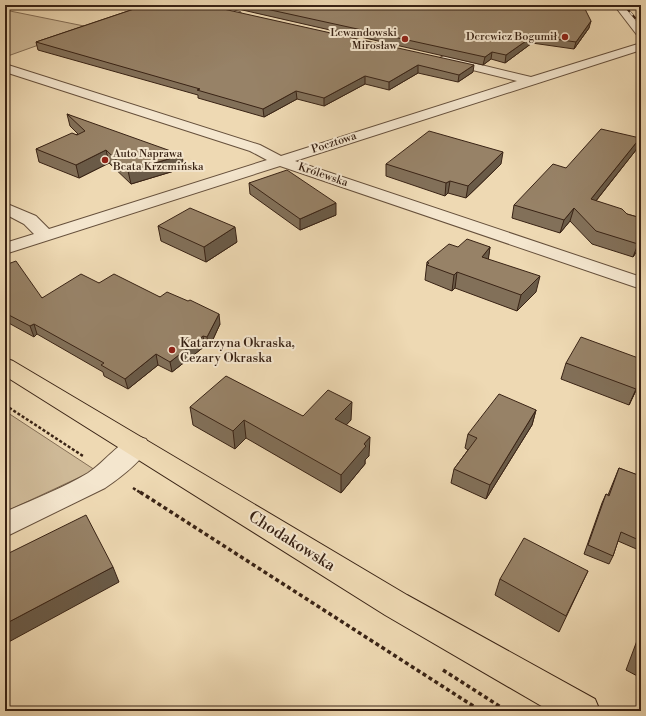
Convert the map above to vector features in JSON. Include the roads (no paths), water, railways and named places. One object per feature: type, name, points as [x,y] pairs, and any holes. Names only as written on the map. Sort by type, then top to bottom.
[{"type":"main road","name":"Chodakowska","points":[[5,366],[396,605],[583,711]]},
{"type":"street","points":[[199,5],[245,16]]},
{"type":"street","points":[[619,5],[641,33]]},
{"type":"street","name":"Pocztowa","points":[[5,249],[641,46]]},
{"type":"street","points":[[430,57],[531,81]]},
{"type":"street","name":"Królewska","points":[[5,68],[255,148],[279,161],[641,283]]},
{"type":"street","points":[[5,208],[30,220],[46,236]]},
{"type":"street","points":[[5,524],[96,481],[109,472],[137,446]]},
{"type":"railway","points":[[624,5],[641,25]]},
{"type":"place","name":"Derewicz Bogumił","points":[[565,37]]},
{"type":"place","name":"Lewandowski Mirosław","points":[[405,39]]},
{"type":"place","name":"Auto Naprawa Beata Krzemińska","points":[[105,160]]},
{"type":"place","name":"Katarzyna Okraska, Cezary Okraska","points":[[172,350]]}]
